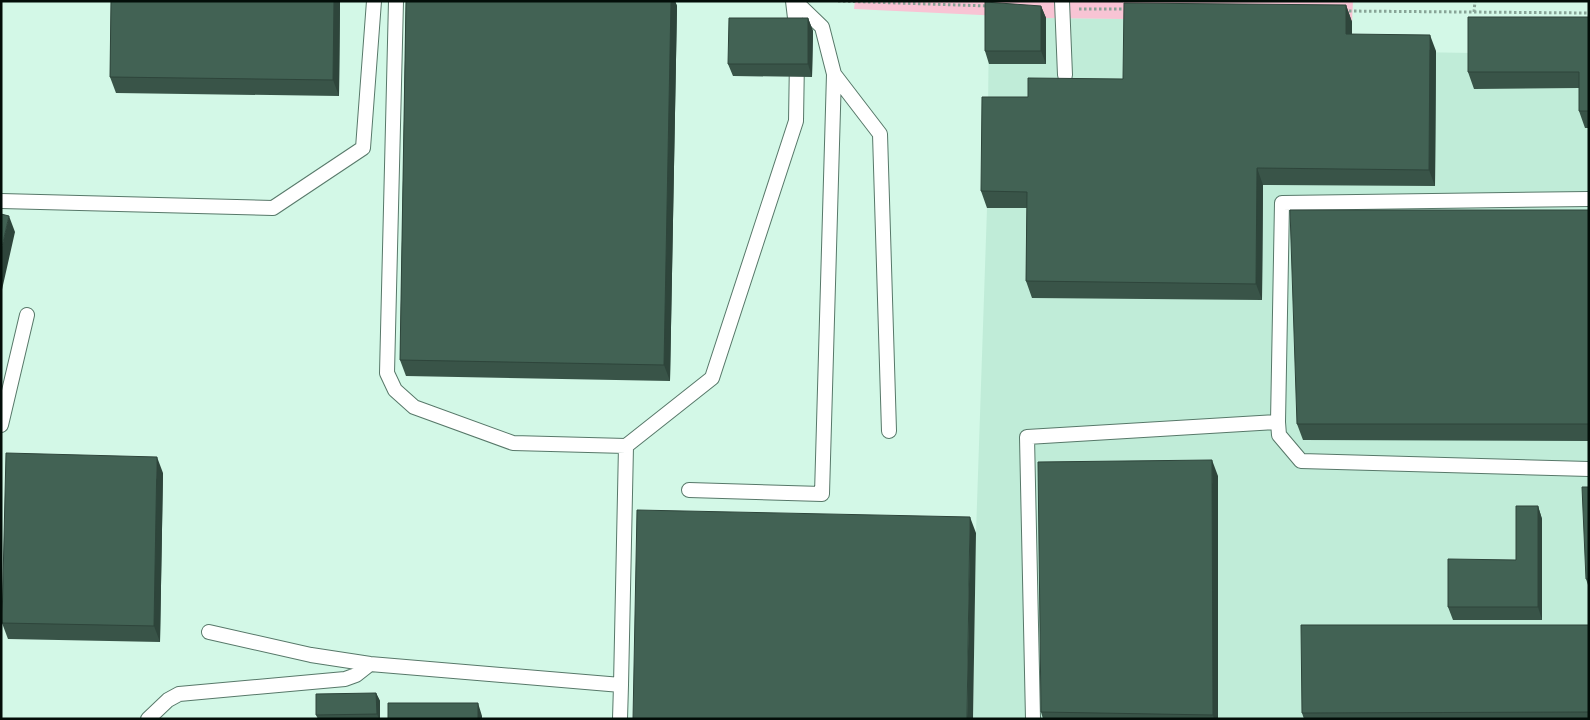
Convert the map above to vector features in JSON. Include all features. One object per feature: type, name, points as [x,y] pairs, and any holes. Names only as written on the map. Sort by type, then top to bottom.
[{"type":"lane","points":[[1,201],[273,208],[363,148],[374,1]]},
{"type":"lane","points":[[396,1],[387,373],[395,390],[414,407],[513,444],[626,446],[712,378],[796,121],[797,31],[794,1]]},
{"type":"lane","points":[[689,490],[822,494],[834,74],[822,27],[794,1]]},
{"type":"lane","points":[[1062,5],[1065,75]]},
{"type":"lane","points":[[834,74],[880,134],[889,431]]},
{"type":"lane","points":[[1589,199],[1282,203],[1278,422],[1280,435],[1301,461],[1589,469]]},
{"type":"lane","points":[[1,425],[27,315]]},
{"type":"lane","points":[[1033,719],[1027,437],[1278,422]]},
{"type":"lane","points":[[620,719],[626,446]]},
{"type":"lane","points":[[209,632],[312,655],[370,664],[621,685]]},
{"type":"lane","points":[[148,719],[168,700],[179,694],[344,679],[356,675],[370,664]]},
{"type":"path","points":[[838,1],[994,6]]},
{"type":"path","points":[[1474,12],[1475,1]]},
{"type":"path","points":[[1062,5],[1131,9]]},
{"type":"path","points":[[1337,11],[1589,13]]},
{"type":"shaded area","points":[[855,1],[1353,1],[1352,22],[1046,18],[854,9]]},
{"type":"shaded area","points":[[989,15],[1046,18],[1352,22],[1352,51],[1473,53],[1589,33],[1589,719],[973,719],[976,533],[987,208]]},
{"type":"building","points":[[111,1],[334,1],[333,80],[110,77]]},
{"type":"building","points":[[406,1],[671,1],[664,365],[400,360]]},
{"type":"building","points":[[985,2],[1041,6],[1041,51],[985,51]]},
{"type":"building","points":[[1124,3],[1346,5],[1346,34],[1430,35],[1429,170],[1257,168],[1256,284],[1026,281],[1027,192],[981,191],[982,97],[1028,97],[1028,78],[1123,79]]},
{"type":"building","points":[[1468,17],[1589,17],[1589,111],[1579,111],[1579,72],[1468,72]]},
{"type":"building","points":[[729,18],[808,18],[808,64],[728,64]]},
{"type":"building","points":[[1290,210],[1589,210],[1589,424],[1297,424]]},
{"type":"building","points":[[1,214],[9,216],[1,251]]},
{"type":"building","points":[[6,453],[157,457],[154,626],[2,623]]},
{"type":"building","points":[[1212,460],[1213,715],[1041,712],[1038,462]]},
{"type":"building","points":[[1582,487],[1589,487],[1589,579],[1586,579]]},
{"type":"building","points":[[1516,506],[1538,506],[1538,607],[1448,607],[1448,559],[1516,560]]},
{"type":"building","points":[[637,510],[970,517],[967,719],[633,719]]},
{"type":"building","points":[[1301,625],[1589,625],[1589,712],[1302,713]]},
{"type":"building","points":[[376,693],[377,714],[316,715],[316,694]]},
{"type":"building","points":[[388,703],[478,703],[478,719],[388,719]]}]
